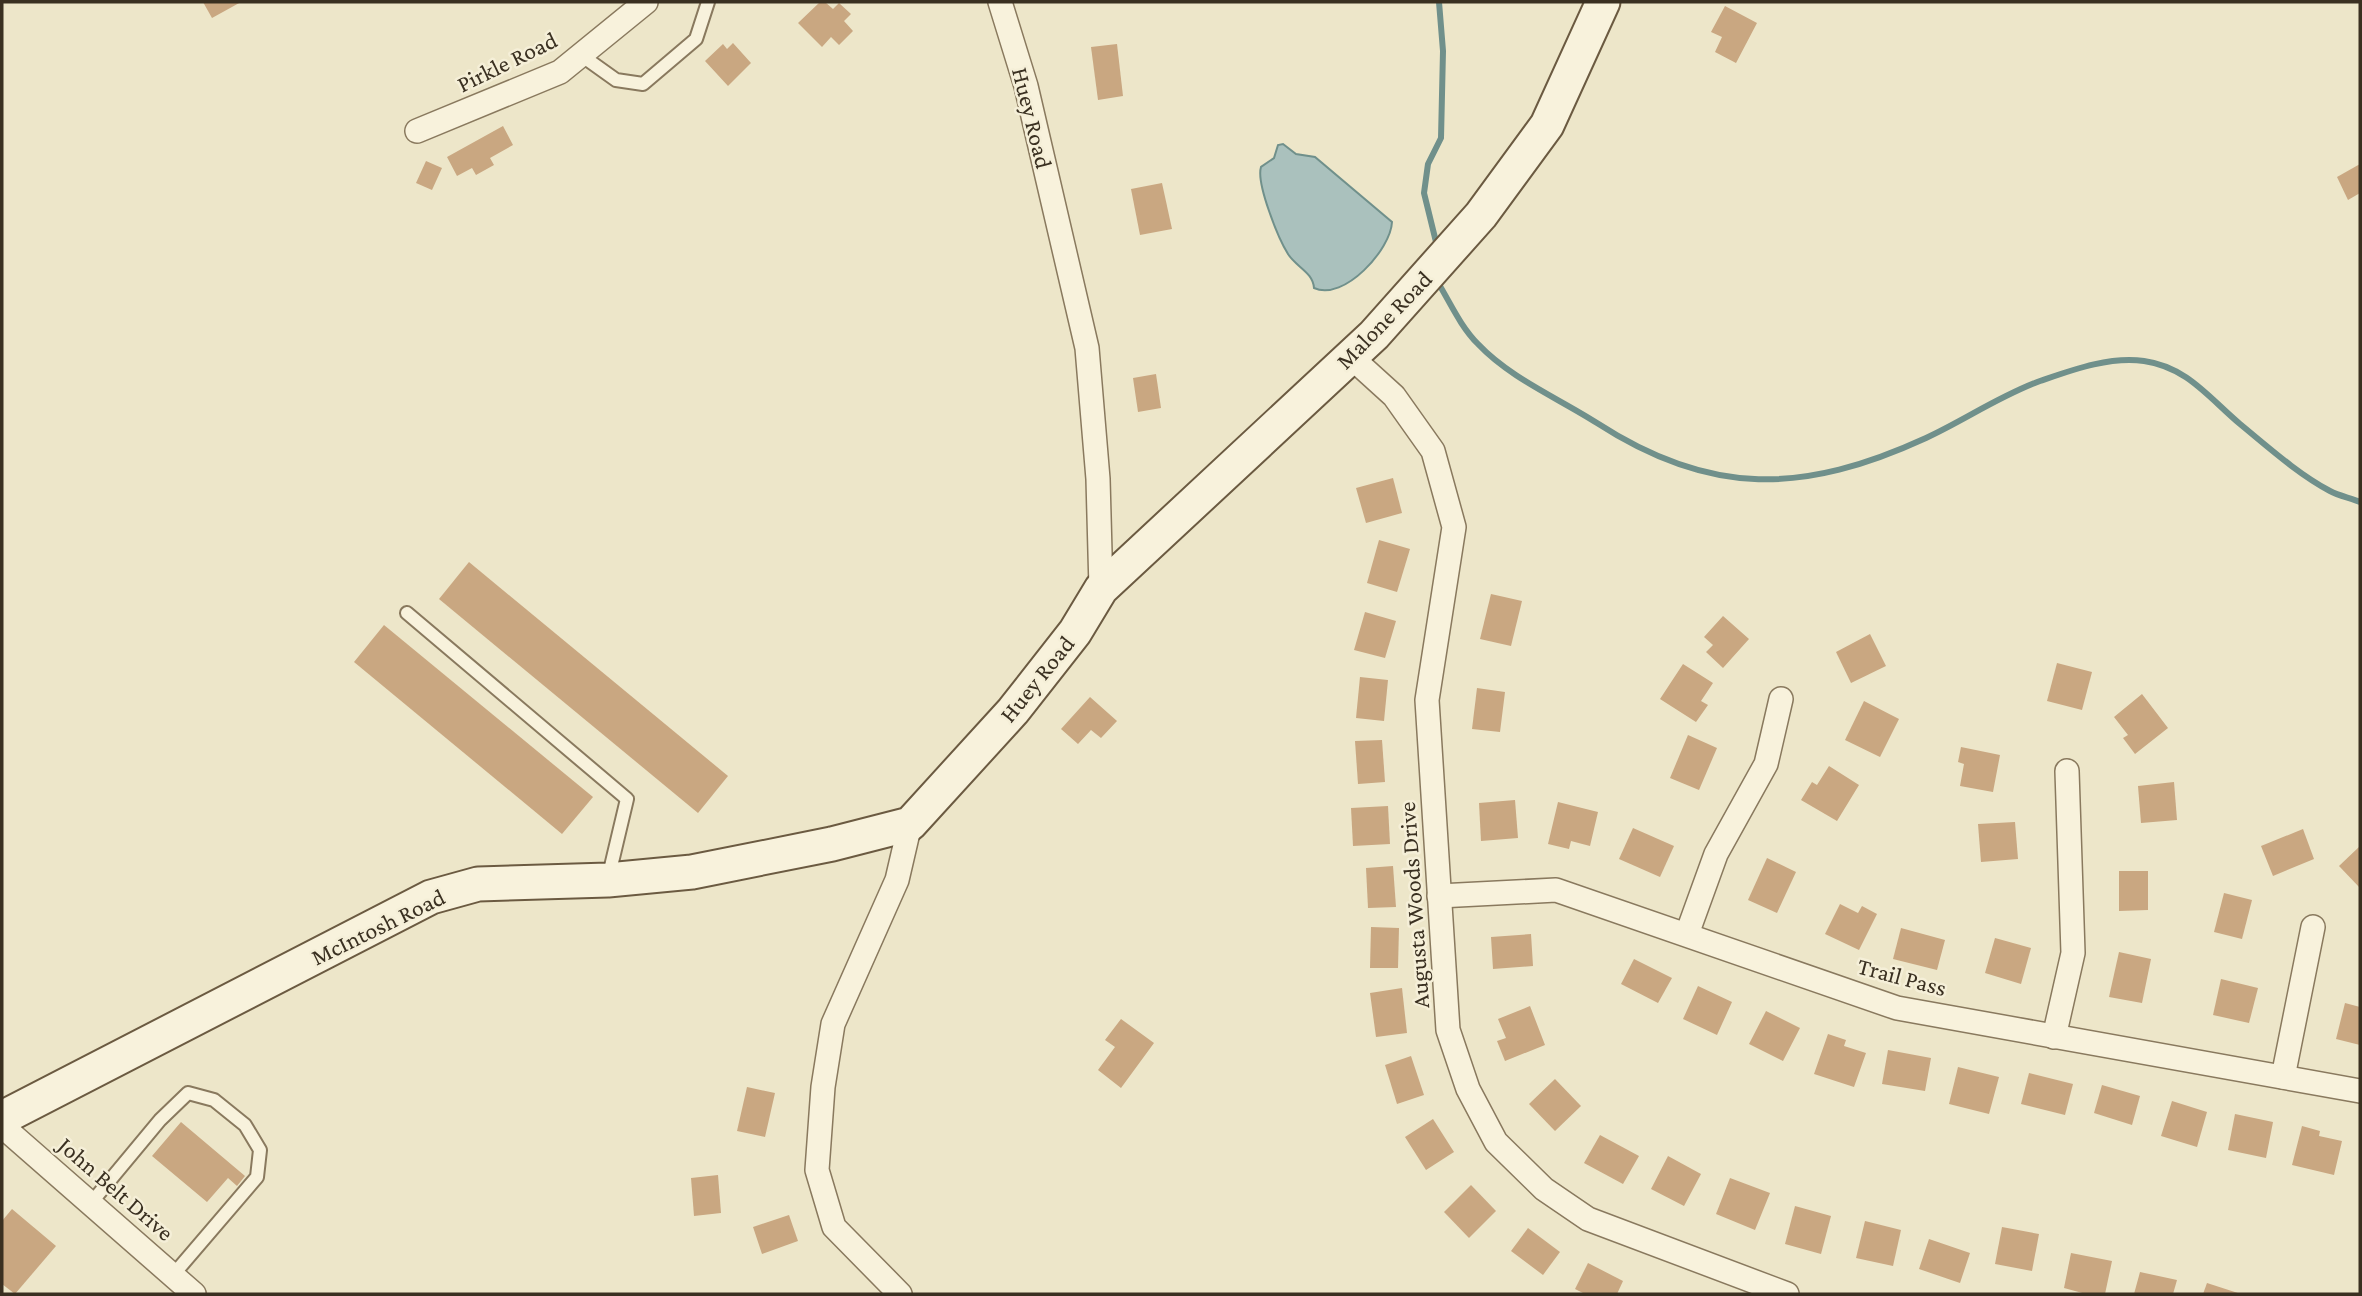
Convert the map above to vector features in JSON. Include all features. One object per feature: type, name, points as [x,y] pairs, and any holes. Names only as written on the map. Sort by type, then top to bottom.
[{"type":"street","name":"Pirkle Road","points":[[417,131],[560,72],[646,2]]},
{"type":"street","name":"Huey Road","points":[[900,1294],[834,1227],[817,1170],[823,1087],[833,1024],[897,880],[910,824],[1013,711],[1075,632],[1101,589],[1098,479],[1087,348],[1026,86],[1000,2]]},
{"type":"street","name":"Malone Road","points":[[1101,589],[1351,356],[1481,215],[1547,124],[1603,2]]},
{"type":"street","name":"Augusta Woods Drive","points":[[1351,356],[1394,396],[1433,451],[1454,527],[1427,700],[1448,1030],[1468,1089],[1496,1142],[1544,1189],[1588,1219],[1787,1294]]},
{"type":"street","points":[[1687,934],[1716,854],[1766,764],[1781,699]]},
{"type":"street","points":[[2054,1037],[2073,953],[2067,771]]},
{"type":"street","name":"McIntosh Road","points":[[2,1118],[431,897],[478,884],[608,880],[692,872],[832,844],[910,824]]},
{"type":"street","name":"Trail Pass","points":[[1439,896],[1556,890],[1897,1008],[2360,1091]]},
{"type":"street","points":[[2283,1077],[2313,927]]},
{"type":"street","name":"John Belt Drive","points":[[2,1126],[194,1294]]},
{"type":"lane","points":[[581,55],[616,80],[643,83],[696,39],[708,2]]},
{"type":"lane","points":[[407,613],[627,799],[608,880]]},
{"type":"lane","points":[[91,1203],[160,1120],[188,1093],[214,1100],[246,1125],[260,1150],[257,1177],[174,1274]]},
{"type":"water","points":[[1283,144],[1296,154],[1315,157],[1392,222],[1384,246],[1375,258],[1352,280],[1339,287],[1326,290],[1314,288],[1311,278],[1291,259],[1274,224],[1260,175],[1261,167],[1274,158],[1278,145]]},
{"type":"building","points":[[203,2],[241,2],[212,18]]},
{"type":"building","points":[[820,2],[825,2],[833,9],[839,3],[851,14],[844,21],[853,31],[839,45],[831,37],[822,47],[798,23]]},
{"type":"building","points":[[1725,6],[1757,23],[1736,63],[1715,52],[1722,37],[1711,32]]},
{"type":"building","points":[[733,43],[751,63],[728,86],[705,61],[723,44],[727,49]]},
{"type":"building","points":[[1117,44],[1123,96],[1098,100],[1091,47]]},
{"type":"building","points":[[503,126],[513,145],[490,158],[494,165],[476,175],[472,168],[457,176],[447,157]]},
{"type":"building","points":[[426,161],[442,168],[432,190],[416,183]]},
{"type":"building","points":[[2360,164],[2360,193],[2348,200],[2337,177]]},
{"type":"building","points":[[1162,183],[1172,229],[1140,235],[1131,189]]},
{"type":"building","points":[[1156,374],[1161,408],[1138,412],[1133,378]]},
{"type":"building","points":[[1393,478],[1402,513],[1366,523],[1356,488]]},
{"type":"building","points":[[1379,540],[1410,549],[1397,592],[1367,583]]},
{"type":"building","points":[[469,562],[728,776],[698,813],[439,599]]},
{"type":"building","points":[[1491,594],[1522,601],[1511,646],[1480,639]]},
{"type":"building","points":[[1365,612],[1396,621],[1385,658],[1354,650]]},
{"type":"building","points":[[1723,616],[1749,639],[1723,668],[1706,652],[1713,645],[1704,637]]},
{"type":"building","points":[[384,625],[593,797],[562,834],[354,662]]},
{"type":"building","points":[[1870,634],[1886,666],[1851,683],[1836,652]]},
{"type":"building","points":[[2057,663],[2092,672],[2082,710],[2047,701]]},
{"type":"building","points":[[1683,664],[1713,683],[1701,701],[1708,705],[1696,722],[1660,699]]},
{"type":"building","points":[[1360,677],[1388,680],[1384,721],[1356,718]]},
{"type":"building","points":[[1477,688],[1505,692],[1500,732],[1472,729]]},
{"type":"building","points":[[2142,694],[2168,728],[2135,754],[2123,738],[2128,735],[2114,717]]},
{"type":"building","points":[[1090,697],[1117,721],[1101,738],[1091,730],[1078,744],[1061,729]]},
{"type":"building","points":[[1864,701],[1899,719],[1880,757],[1845,740]]},
{"type":"building","points":[[1688,735],[1717,748],[1699,790],[1670,778]]},
{"type":"building","points":[[1382,740],[1385,782],[1358,784],[1355,741]]},
{"type":"building","points":[[1961,747],[2000,755],[1993,792],[1960,786],[1964,764],[1958,762]]},
{"type":"building","points":[[1829,766],[1859,785],[1837,821],[1801,800],[1812,782],[1817,785]]},
{"type":"building","points":[[2174,782],[2177,820],[2141,823],[2138,786]]},
{"type":"building","points":[[1515,800],[1518,838],[1481,841],[1479,803]]},
{"type":"building","points":[[1558,802],[1598,812],[1590,846],[1571,841],[1569,849],[1548,844]]},
{"type":"building","points":[[1388,806],[1390,844],[1353,846],[1351,808]]},
{"type":"building","points":[[2015,822],[2018,859],[1981,862],[1978,824]]},
{"type":"building","points":[[1633,828],[1674,846],[1660,877],[1619,859]]},
{"type":"building","points":[[2303,829],[2314,859],[2273,876],[2261,846]]},
{"type":"building","points":[[2360,846],[2360,888],[2339,866]]},
{"type":"building","points":[[1767,858],[1796,872],[1777,913],[1748,900]]},
{"type":"building","points":[[1393,866],[1396,907],[1368,908],[1366,868]]},
{"type":"building","points":[[2119,871],[2148,871],[2148,910],[2119,911]]},
{"type":"building","points":[[2224,893],[2252,900],[2242,939],[2214,932]]},
{"type":"building","points":[[1840,904],[1858,913],[1862,906],[1877,914],[1859,950],[1825,934]]},
{"type":"building","points":[[1371,927],[1399,928],[1398,968],[1370,968]]},
{"type":"building","points":[[1901,928],[1945,940],[1937,970],[1893,959]]},
{"type":"building","points":[[1531,934],[1533,966],[1493,969],[1491,937]]},
{"type":"building","points":[[1995,938],[2031,948],[2021,984],[1985,973]]},
{"type":"building","points":[[2119,952],[2151,959],[2142,1003],[2109,997]]},
{"type":"building","points":[[1634,959],[1672,978],[1658,1003],[1621,984]]},
{"type":"building","points":[[2221,979],[2258,988],[2249,1023],[2213,1015]]},
{"type":"building","points":[[1698,986],[1732,1002],[1717,1035],[1683,1019]]},
{"type":"building","points":[[1402,988],[1407,1033],[1376,1037],[1370,993]]},
{"type":"building","points":[[2345,1003],[2360,1007],[2360,1045],[2336,1039]]},
{"type":"building","points":[[1530,1006],[1545,1045],[1505,1061],[1497,1041],[1506,1038],[1498,1019]]},
{"type":"building","points":[[1766,1011],[1800,1028],[1783,1061],[1749,1044]]},
{"type":"building","points":[[1121,1019],[1154,1043],[1121,1088],[1098,1070],[1115,1047],[1105,1040]]},
{"type":"building","points":[[1828,1034],[1846,1040],[1844,1046],[1866,1053],[1854,1087],[1814,1074]]},
{"type":"building","points":[[1888,1050],[1931,1058],[1925,1091],[1882,1084]]},
{"type":"building","points":[[1411,1056],[1424,1095],[1397,1104],[1385,1065]]},
{"type":"building","points":[[1958,1067],[1999,1077],[1989,1114],[1949,1104]]},
{"type":"building","points":[[2029,1073],[2073,1084],[2065,1115],[2021,1104]]},
{"type":"building","points":[[1555,1079],[1581,1106],[1555,1131],[1529,1104]]},
{"type":"building","points":[[2102,1085],[2140,1096],[2132,1125],[2094,1113]]},
{"type":"building","points":[[747,1087],[775,1093],[765,1137],[737,1131]]},
{"type":"building","points":[[2172,1101],[2207,1112],[2197,1147],[2161,1136]]},
{"type":"building","points":[[2235,1114],[2273,1122],[2266,1158],[2228,1150]]},
{"type":"building","points":[[1433,1119],[1454,1152],[1426,1170],[1405,1137]]},
{"type":"building","points":[[181,1122],[245,1176],[237,1186],[228,1178],[207,1202],[152,1156]]},
{"type":"building","points":[[2302,1126],[2320,1131],[2319,1136],[2342,1141],[2334,1175],[2292,1165]]},
{"type":"building","points":[[1600,1135],[1639,1156],[1623,1184],[1584,1163]]},
{"type":"building","points":[[1668,1156],[1701,1174],[1684,1206],[1651,1189]]},
{"type":"building","points":[[718,1175],[721,1213],[694,1216],[691,1178]]},
{"type":"building","points":[[1730,1178],[1770,1193],[1755,1230],[1716,1214]]},
{"type":"building","points":[[1471,1185],[1496,1211],[1469,1238],[1444,1212]]},
{"type":"building","points":[[1795,1206],[1831,1216],[1821,1254],[1785,1244]]},
{"type":"building","points":[[12,1209],[56,1246],[15,1294],[2,1284],[2,1221]]},
{"type":"building","points":[[789,1215],[798,1241],[762,1254],[753,1227]]},
{"type":"building","points":[[1865,1221],[1901,1230],[1893,1266],[1856,1258]]},
{"type":"building","points":[[2002,1227],[2039,1234],[2032,1271],[1995,1264]]},
{"type":"building","points":[[1528,1228],[1560,1252],[1543,1275],[1511,1251]]},
{"type":"building","points":[[1929,1239],[1970,1253],[1960,1283],[1919,1269]]},
{"type":"building","points":[[2071,1253],[2112,1261],[2105,1294],[2086,1294],[2064,1288]]},
{"type":"building","points":[[1588,1263],[1623,1281],[1617,1294],[1585,1294],[1575,1289]]},
{"type":"building","points":[[2140,1272],[2177,1280],[2173,1294],[2134,1294]]},
{"type":"building","points":[[2207,1283],[2241,1294],[2203,1294]]},
{"type":"waterway","points":[[1437,246],[1424,193],[1428,164],[1441,138],[1443,51],[1439,2]]},
{"type":"waterway","points":[[1437,281],[1472,337],[1505,367],[1639,447],[1679,464],[1719,475],[1758,479],[1798,477],[1839,470],[1926,438],[2040,381],[2091,365],[2131,360],[2159,364],[2185,377],[2295,468],[2330,491],[2360,502]]}]
